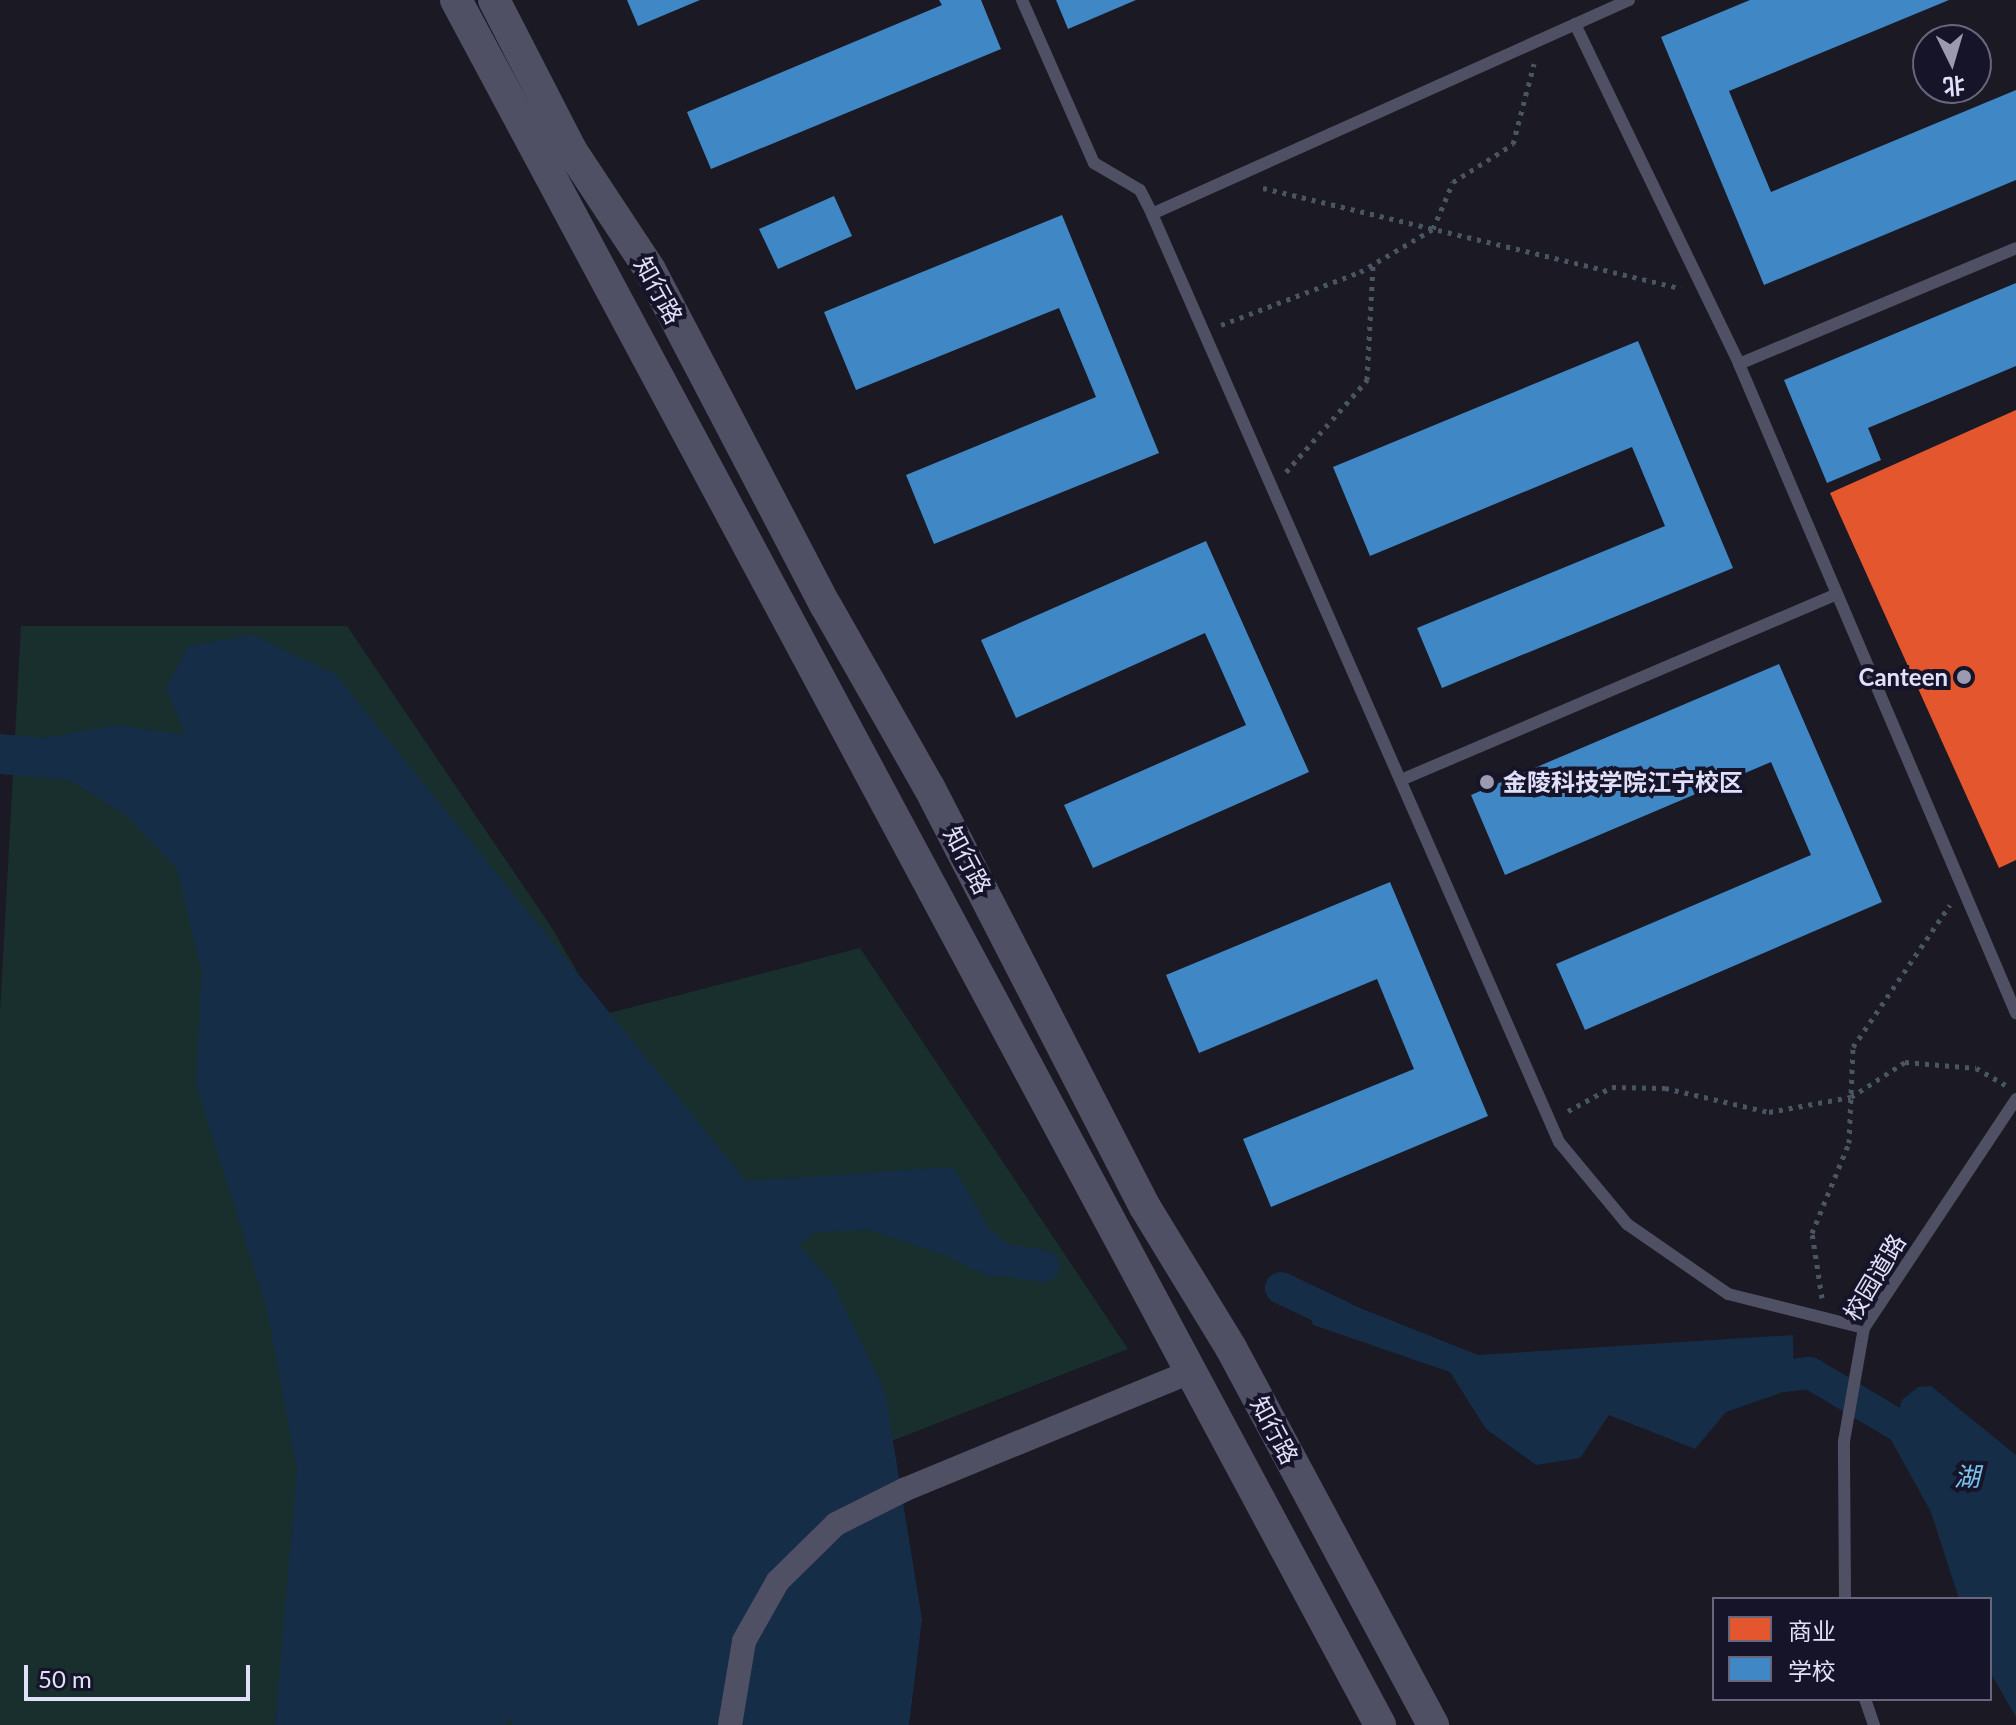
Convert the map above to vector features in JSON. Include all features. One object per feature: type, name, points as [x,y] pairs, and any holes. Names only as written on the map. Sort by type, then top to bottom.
[{"type":"street","name":"知行路","points":[[456,0],[505,100],[1193,1371],[1380,1725]]},
{"type":"street","name":"知行路","points":[[494,0],[571,150],[650,270],[826,606],[929,787],[1145,1207],[1231,1348],[1433,1725]]},
{"type":"street","points":[[730,1725],[744,1641],[778,1581],[836,1524],[906,1489],[1193,1371]]},
{"type":"lane","points":[[1022,0],[1094,163],[1140,190],[1152,214],[1559,1142],[1627,1224],[1728,1294],[1864,1328]]},
{"type":"lane","points":[[1152,214],[1629,0]]},
{"type":"lane","points":[[1575,24],[1739,364],[2016,1013]]},
{"type":"lane","points":[[1739,364],[2016,248]]},
{"type":"lane","points":[[1401,780],[1837,594]]},
{"type":"lane","name":"校园道路","points":[[1845,1597],[1844,1441],[1864,1328],[2016,1099]]},
{"type":"lane","points":[[1866,1701],[1874,1725]]},
{"type":"path","points":[[1204,332],[1373,264],[1433,229],[1453,182],[1513,144],[1533,74],[1534,43]]},
{"type":"path","points":[[1228,180],[1705,294]]},
{"type":"path","points":[[1272,488],[1367,380],[1373,264]]},
{"type":"path","points":[[1826,1318],[1812,1233],[1849,1143],[1853,1047],[1962,887]]},
{"type":"path","points":[[1550,1121],[1612,1087],[1665,1088],[1769,1112],[1851,1097],[1905,1062],[1976,1068],[2016,1092]]},
{"type":"green space","points":[[21,626],[347,626],[552,928],[602,1015],[860,948],[1128,1349],[776,1486],[681,1725],[0,1725],[0,1013]]},
{"type":"water","points":[[253,635],[335,674],[746,1181],[953,1167],[989,1228],[1042,1272],[989,1277],[947,1256],[869,1230],[816,1232],[799,1245],[833,1284],[885,1392],[922,1619],[909,1725],[514,1725],[507,1717],[506,1725],[275,1725],[297,1470],[267,1309],[196,1085],[202,972],[177,869],[126,815],[70,780],[0,774],[0,734],[44,738],[118,725],[186,735],[166,689],[188,646]]},
{"type":"water","points":[[1300,1284],[1478,1355],[1793,1335],[1794,1388],[1726,1412],[1695,1449],[1609,1415],[1580,1458],[1536,1465],[1486,1429],[1450,1372],[1313,1325]]},
{"type":"water","name":"湖","points":[[1931,1386],[2016,1455],[2016,1717],[1992,1675],[1992,1597],[1958,1597],[1931,1512],[1890,1438],[1902,1400],[1918,1387]]},
{"type":"building: 商业","name":"Canteen","points":[[2016,410],[2016,860],[1999,868],[1830,493]]},
{"type":"building: 学校","points":[[627,0],[700,0],[638,26]]},
{"type":"building: 学校","points":[[939,0],[981,0],[1001,49],[711,169],[687,112],[942,5]]},
{"type":"building: 学校","points":[[1056,0],[1136,0],[1068,29]]},
{"type":"building: 学校","points":[[1750,0],[1949,0],[1729,91],[1771,192],[1982,104],[1992,104],[1992,100],[2016,90],[2016,180],[1764,285],[1661,37]]},
{"type":"building: 学校","points":[[834,196],[852,236],[778,269],[759,229]]},
{"type":"building: 学校","points":[[1062,215],[1159,453],[934,544],[906,475],[1096,397],[1059,308],[856,390],[824,312]]},
{"type":"building: 学校","points":[[2016,283],[2016,366],[1868,428],[1881,460],[1827,483],[1784,380]]},
{"type":"building: 学校","points":[[1638,341],[1733,568],[1442,688],[1417,628],[1665,526],[1632,447],[1370,556],[1333,467]]},
{"type":"building: 学校","points":[[1206,541],[1309,772],[1093,868],[1064,805],[1246,725],[1205,633],[1016,718],[981,640]]},
{"type":"building: 学校","points":[[1779,664],[1882,902],[1585,1030],[1556,964],[1811,855],[1771,762],[1505,875],[1471,795]]},
{"type":"building: 学校","points":[[1390,882],[1488,1116],[1271,1207],[1243,1139],[1414,1069],[1377,979],[1199,1053],[1166,975]]},
{"type":"waterway","points":[[992,1258],[1043,1266]]},
{"type":"waterway","points":[[1281,1288],[1342,1317]]},
{"type":"waterway","points":[[1750,1380],[1810,1373],[1928,1443]]},
{"type":"place","name":"Canteen","points":[[1964,677]]},
{"type":"place","name":"金陵科技学院江宁校区","points":[[1487,782]]}]
